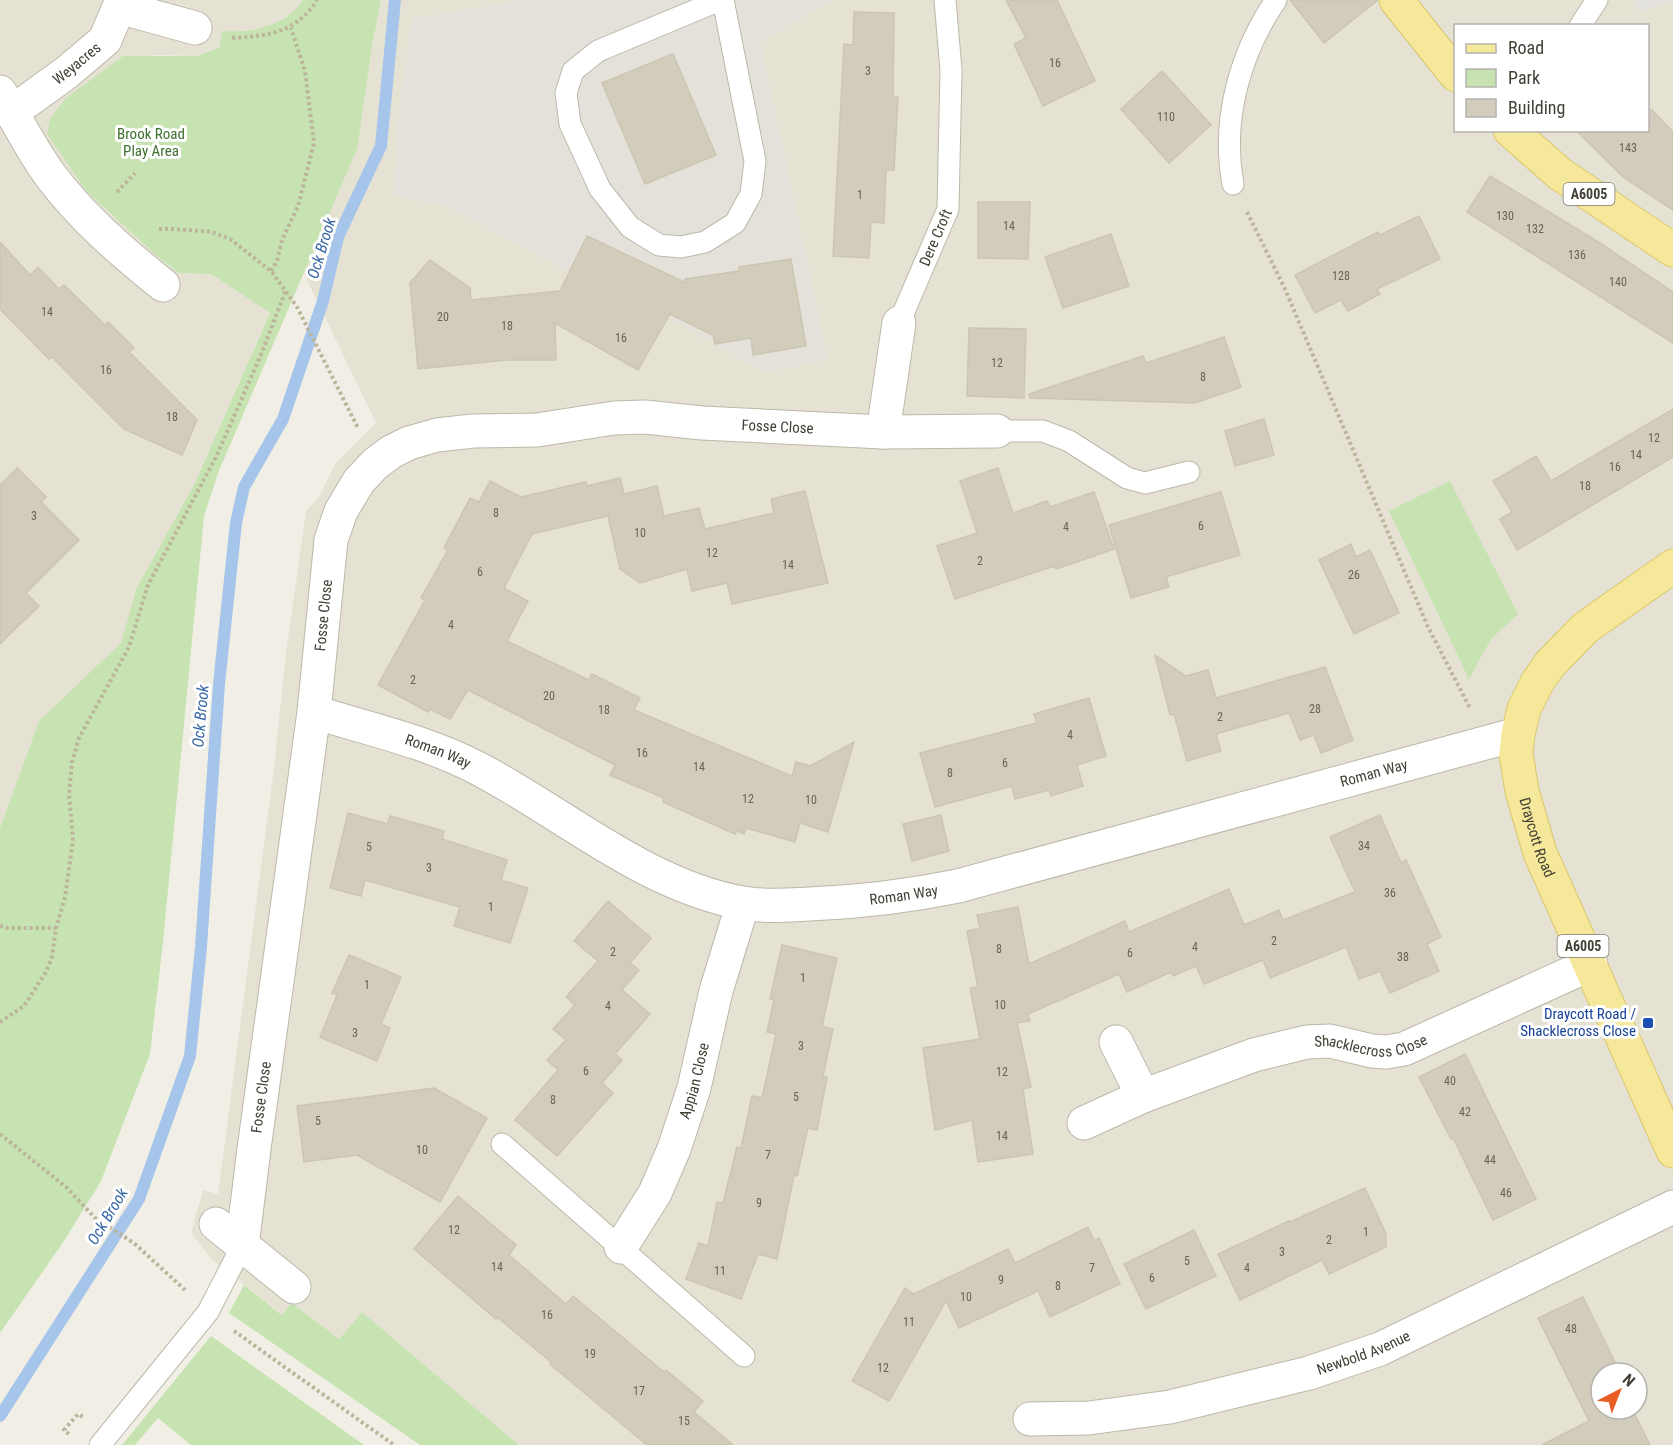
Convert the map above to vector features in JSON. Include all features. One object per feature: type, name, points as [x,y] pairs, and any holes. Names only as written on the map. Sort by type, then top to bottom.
[{"type":"main road","points":[[1396,0],[1454,74]]},
{"type":"main road","name":"A6005","points":[[1512,132],[1560,174],[1673,250]]},
{"type":"main road","name":"Draycott Road","points":[[1673,566],[1585,628],[1567,645],[1538,681],[1524,709],[1516,754],[1518,771],[1540,853],[1673,1151]]},
{"type":"street","name":"Weyacres","points":[[163,285],[117,249],[78,209],[50,175],[6,102],[66,73],[105,40],[119,6],[195,28]]},
{"type":"street","name":"Dere Croft","points":[[883,432],[899,323]]},
{"type":"street","name":"Fosse Close","points":[[242,1246],[314,712],[330,540],[340,511],[359,481],[375,464],[391,452],[410,443],[437,435],[473,431],[537,430],[614,418],[645,417],[702,423],[883,432]]},
{"type":"street","points":[[883,432],[997,431]]},
{"type":"street","name":"Roman Way","points":[[314,712],[447,754],[522,792],[617,852],[677,882],[714,896],[743,903],[768,905],[843,903],[918,894],[958,886],[1518,734]]},
{"type":"street","name":"Appian Close","points":[[621,1247],[655,1193],[674,1149],[694,1088],[716,991],[743,903]]},
{"type":"street","name":"Shacklecross Close","points":[[1084,1123],[1143,1096],[1254,1055],[1307,1042],[1330,1041],[1372,1051],[1386,1052],[1404,1049],[1591,964]]},
{"type":"street","points":[[1116,1042],[1143,1096]]},
{"type":"street","name":"Newbold Avenue","points":[[1030,1419],[1089,1418],[1170,1407],[1319,1370],[1380,1349],[1673,1207]]},
{"type":"street","points":[[216,1224],[294,1287]]},
{"type":"lane","points":[[722,0],[755,161],[751,194],[735,223],[705,242],[681,247],[659,245],[630,227],[600,189],[570,124],[566,93],[573,71],[598,51],[722,0]]},
{"type":"lane","name":"Dere Croft","points":[[899,323],[948,209],[951,70],[945,0]]},
{"type":"lane","points":[[1233,184],[1229,162],[1232,104],[1255,40],[1276,0]]},
{"type":"lane","points":[[1581,24],[1597,0]]},
{"type":"lane","points":[[997,431],[1043,431],[1070,441],[1127,478],[1145,483],[1189,472]]},
{"type":"lane","points":[[502,1144],[744,1356]]},
{"type":"lane","points":[[100,1445],[208,1312],[242,1246]]},
{"type":"path","points":[[195,28],[214,39],[259,37],[291,28],[317,0]]},
{"type":"path","points":[[272,271],[282,240],[298,206],[314,143],[305,71],[291,28]]},
{"type":"path","points":[[114,195],[135,173]]},
{"type":"path","points":[[1233,184],[1285,289],[1428,627],[1487,742]]},
{"type":"path","points":[[101,232],[175,229],[212,232],[230,239],[272,271],[297,307],[375,464]]},
{"type":"path","points":[[0,1022],[24,1006],[46,972],[52,957],[56,928],[65,897],[73,840],[69,794],[72,762],[79,738],[129,647],[148,585],[217,455],[260,357],[286,290]]},
{"type":"path","points":[[0,926],[56,928]]},
{"type":"path","points":[[0,1134],[66,1187],[95,1218],[134,1243],[208,1312],[394,1445]]},
{"type":"shaded area","points":[[0,0],[303,0],[297,9],[271,27],[239,32],[223,31],[219,48],[212,52],[197,56],[154,55],[47,134],[87,192],[157,256],[179,273],[211,274],[270,312],[194,485],[137,587],[121,644],[39,721],[0,828]]},
{"type":"shaded area","points":[[381,0],[1673,0],[1673,1445],[519,1445],[362,1312],[339,1339],[292,1303],[283,1315],[212,1260],[191,1233],[203,1190],[218,1194],[306,511],[319,497],[335,464],[376,423],[303,272],[324,223],[372,46]]},
{"type":"shaded area","points":[[521,0],[833,0],[760,41],[828,360],[765,372],[684,327],[583,279],[447,206],[394,196],[397,126],[412,19]]},
{"type":"shaded area","points":[[1635,0],[1672,0],[1640,12]]},
{"type":"green space","name":"Brook Road Play Area","points":[[303,0],[381,0],[357,149],[218,473],[204,516],[150,1054],[101,1181],[64,1241],[0,1333],[0,828],[39,721],[121,643],[137,587],[194,485],[270,313],[211,274],[179,273],[157,256],[87,192],[47,134],[50,119],[65,99],[123,56],[197,56],[219,48],[222,31],[245,31],[267,26],[287,17]]},
{"type":"green space","points":[[1450,481],[1518,614],[1491,639],[1469,679],[1389,511]]},
{"type":"green space","points":[[244,1285],[282,1315],[292,1303],[339,1339],[362,1312],[519,1445],[420,1445],[229,1313]]},
{"type":"green space","points":[[211,1336],[364,1445],[191,1445],[158,1418],[135,1445],[122,1445]]},
{"type":"building","points":[[1006,0],[1057,0],[1095,81],[1043,106],[1014,44],[1026,38]]},
{"type":"building","points":[[1290,0],[1378,0],[1324,43]]},
{"type":"building","points":[[854,12],[894,13],[893,97],[898,97],[894,170],[886,170],[884,223],[871,222],[869,258],[833,256],[844,44],[853,45]]},
{"type":"building","points":[[673,54],[716,155],[645,184],[602,83]]},
{"type":"building","points":[[1162,71],[1211,125],[1169,163],[1121,109]]},
{"type":"building","points":[[1651,109],[1673,132],[1673,210],[1623,177],[1578,132],[1649,132],[1649,110]]},
{"type":"building","points":[[1490,176],[1600,243],[1673,292],[1673,343],[1467,212]]},
{"type":"building","points":[[978,202],[1030,202],[1028,259],[978,258]]},
{"type":"building","points":[[1419,216],[1440,259],[1377,289],[1380,294],[1348,311],[1341,300],[1315,313],[1295,275],[1378,232],[1380,235]]},
{"type":"building","points":[[1111,234],[1129,286],[1063,308],[1045,257]]},
{"type":"building","points":[[587,236],[686,283],[685,279],[739,271],[739,267],[791,259],[806,346],[753,355],[751,338],[715,344],[713,335],[670,314],[638,370],[555,323],[556,360],[507,360],[418,369],[410,283],[430,260],[470,288],[471,300],[560,291]]},
{"type":"building","points":[[0,242],[30,275],[38,267],[59,289],[64,285],[105,325],[108,322],[134,348],[129,352],[197,420],[182,455],[124,429],[52,357],[49,359],[0,309]]},
{"type":"building","points":[[969,328],[1026,329],[1024,398],[967,396]]},
{"type":"building","points":[[1224,337],[1241,387],[1195,403],[1030,398],[1029,394],[1143,356],[1146,363]]},
{"type":"building","points":[[1673,409],[1673,457],[1517,550],[1500,519],[1512,512],[1493,481],[1536,456],[1551,481]]},
{"type":"building","points":[[1264,419],[1274,455],[1235,466],[1225,431]]},
{"type":"building","points":[[17,468],[46,497],[41,502],[79,540],[26,593],[39,606],[0,644],[0,485]]},
{"type":"building","points":[[998,468],[1013,513],[1047,501],[1050,507],[1094,492],[1114,549],[955,599],[937,546],[977,533],[960,481]]},
{"type":"building","points":[[620,478],[624,494],[657,486],[664,516],[699,508],[705,529],[774,513],[771,499],[805,491],[828,583],[732,604],[727,583],[692,591],[687,569],[640,583],[620,569],[608,516],[532,534],[504,588],[528,601],[507,641],[589,680],[592,674],[640,698],[634,710],[792,776],[796,762],[810,766],[854,742],[828,832],[800,823],[795,842],[746,828],[744,834],[737,831],[735,834],[663,802],[664,798],[610,775],[615,765],[468,690],[450,719],[430,709],[428,712],[378,685],[425,600],[421,598],[448,550],[444,548],[470,498],[479,502],[490,481],[521,497],[586,482],[587,486]]},
{"type":"building","points":[[1221,492],[1240,555],[1166,577],[1169,587],[1131,598],[1109,525]]},
{"type":"building","points":[[1351,544],[1356,557],[1370,550],[1399,613],[1354,634],[1319,560]]},
{"type":"building","points":[[1155,655],[1186,676],[1208,670],[1216,698],[1325,667],[1353,740],[1321,753],[1314,735],[1300,740],[1289,713],[1216,734],[1221,751],[1187,761],[1174,714],[1170,715]]},
{"type":"building","points":[[1089,698],[1106,756],[1077,765],[1083,786],[1051,796],[1049,790],[1015,799],[1012,786],[935,807],[920,753],[1037,723],[1034,714]]},
{"type":"building","points":[[348,813],[388,824],[390,816],[444,831],[442,839],[507,860],[501,880],[528,888],[510,943],[454,926],[460,907],[365,880],[361,896],[330,888]]},
{"type":"building","points":[[941,815],[949,851],[912,861],[903,824]]},
{"type":"building","points":[[1380,815],[1401,863],[1406,860],[1441,937],[1427,944],[1439,971],[1390,993],[1380,971],[1359,979],[1346,947],[1270,978],[1263,960],[1204,984],[1196,966],[1173,976],[1171,972],[1127,992],[1119,974],[1028,1014],[1030,1021],[1017,1023],[1031,1087],[1023,1089],[1033,1154],[978,1162],[972,1120],[935,1130],[923,1048],[980,1039],[970,988],[978,987],[967,931],[980,928],[977,915],[1018,907],[1029,964],[1125,921],[1129,932],[1229,889],[1244,925],[1279,910],[1283,920],[1355,892],[1330,837]]},
{"type":"building","points":[[608,901],[651,938],[630,963],[639,970],[622,990],[650,1014],[615,1054],[622,1060],[602,1083],[613,1093],[557,1156],[515,1120],[558,1070],[547,1060],[566,1040],[553,1029],[575,1005],[566,997],[598,961],[574,941]]},
{"type":"building","points":[[782,945],[837,958],[822,1026],[833,1029],[823,1076],[827,1077],[817,1130],[808,1128],[797,1176],[794,1175],[777,1259],[758,1254],[741,1299],[686,1279],[699,1243],[708,1246],[717,1202],[723,1203],[737,1147],[741,1148],[752,1096],[762,1098],[776,1034],[767,1032],[774,1000],[770,999]]},
{"type":"building","points":[[349,955],[401,977],[381,1024],[390,1028],[377,1061],[320,1037],[337,995],[332,993]]},
{"type":"building","points":[[1465,1054],[1536,1199],[1493,1220],[1453,1138],[1451,1139],[1419,1077]]},
{"type":"building","points":[[434,1088],[487,1118],[440,1202],[357,1155],[304,1162],[297,1106]]},
{"type":"building","points":[[1365,1188],[1386,1234],[1386,1247],[1329,1274],[1322,1260],[1240,1300],[1218,1254]]},
{"type":"building","points":[[458,1196],[516,1245],[509,1255],[566,1304],[573,1296],[664,1372],[666,1370],[703,1401],[694,1412],[733,1445],[647,1445],[414,1249]]},
{"type":"building","points":[[1088,1227],[1094,1241],[1099,1238],[1120,1284],[1050,1317],[1038,1291],[959,1328],[946,1301],[889,1401],[852,1381],[905,1288],[914,1294],[1008,1249],[1015,1263]]},
{"type":"building","points":[[1194,1230],[1216,1276],[1146,1309],[1124,1264]]},
{"type":"building","points":[[1583,1297],[1614,1361],[1589,1361],[1589,1421],[1538,1318]]},
{"type":"building","points":[[1589,1421],[1638,1421],[1650,1445],[1542,1445]]},
{"type":"waterway","name":"Ock Brook","points":[[0,1416],[139,1199],[190,1056],[201,947],[219,684],[236,523],[244,487],[283,419],[323,301],[338,237],[381,146],[395,0]]},
{"type":"place","name":"Draycott Road / Shacklecross Close","points":[[1648,1023]]}]
